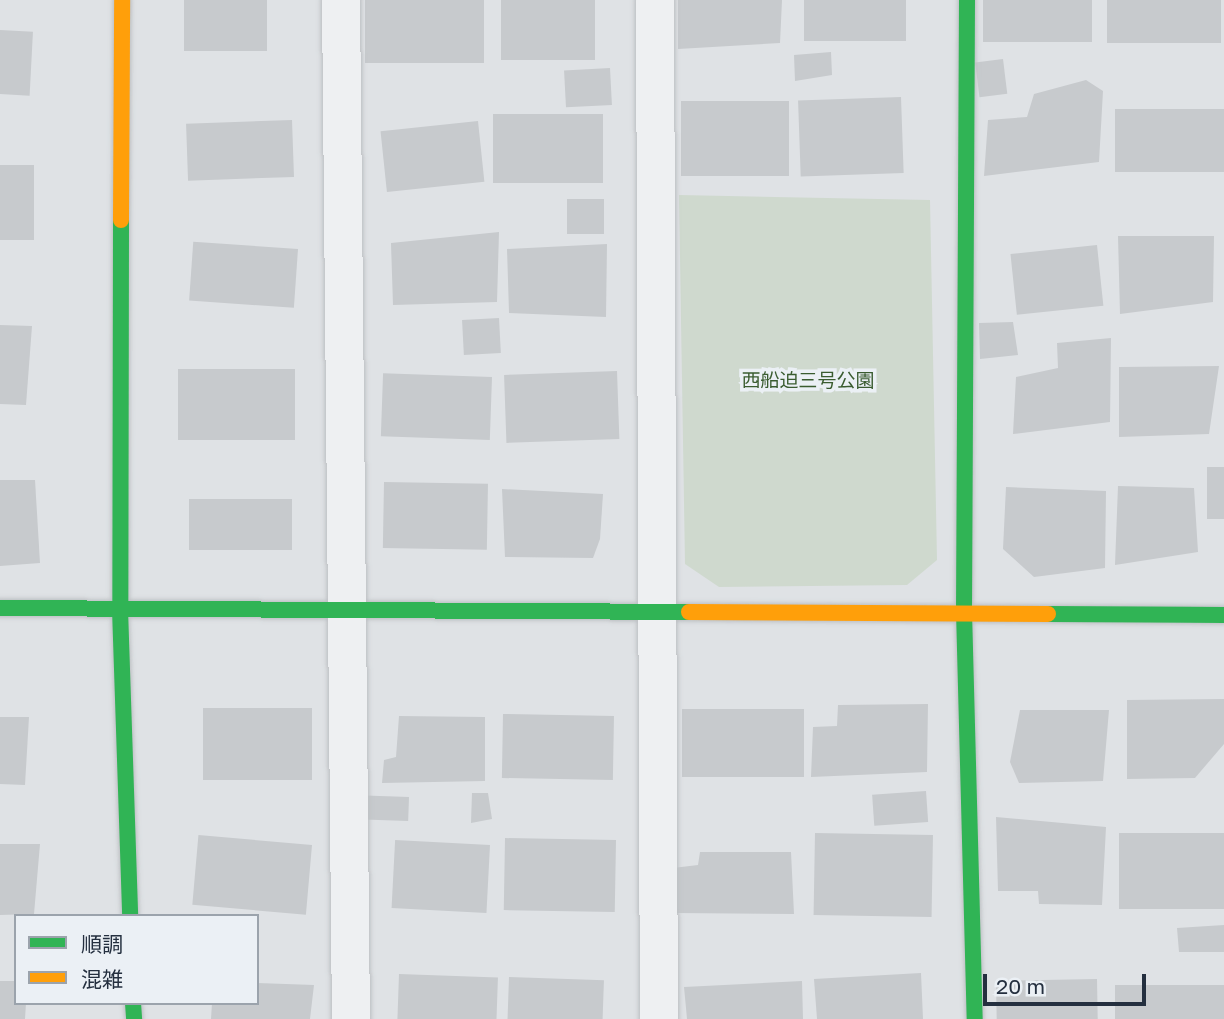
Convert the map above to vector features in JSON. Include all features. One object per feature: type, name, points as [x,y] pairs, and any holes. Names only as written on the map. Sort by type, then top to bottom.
[{"type":"street","points":[[122,0],[120,609],[130,914]]},
{"type":"street","points":[[341,0],[351,1019]]},
{"type":"street","points":[[655,0],[659,379],[654,609],[659,1019]]},
{"type":"street","points":[[967,0],[964,611],[975,1019]]},
{"type":"street","points":[[0,608],[347,607],[1224,615]]},
{"type":"green space","name":"西船迫三号公園","points":[[679,195],[930,200],[937,560],[907,585],[719,587],[685,564]]},
{"type":"building","points":[[184,0],[267,0],[267,51],[184,51]]},
{"type":"building","points":[[365,0],[484,0],[484,63],[365,63]]},
{"type":"building","points":[[501,0],[595,0],[595,60],[501,60]]},
{"type":"building","points":[[678,0],[782,0],[780,43],[678,49]]},
{"type":"building","points":[[804,0],[906,0],[906,41],[804,41]]},
{"type":"building","points":[[983,0],[1092,0],[1092,42],[983,42]]},
{"type":"building","points":[[1107,0],[1221,0],[1221,43],[1107,43]]},
{"type":"building","points":[[0,30],[33,32],[30,96],[0,94]]},
{"type":"building","points":[[831,52],[832,75],[795,81],[794,55]]},
{"type":"building","points":[[1003,59],[1007,94],[979,97],[975,62]]},
{"type":"building","points":[[610,68],[612,105],[566,107],[564,70]]},
{"type":"building","points":[[1086,80],[1103,91],[1099,162],[984,176],[988,120],[1027,117],[1034,94]]},
{"type":"building","points":[[901,97],[904,173],[801,177],[798,101]]},
{"type":"building","points":[[681,101],[789,101],[789,176],[681,176]]},
{"type":"building","points":[[1115,109],[1224,109],[1224,172],[1115,172]]},
{"type":"building","points":[[493,114],[603,114],[603,183],[493,183]]},
{"type":"building","points":[[292,120],[294,177],[188,181],[186,124]]},
{"type":"building","points":[[478,121],[484,182],[387,192],[381,131]]},
{"type":"building","points":[[0,165],[34,165],[34,240],[0,240]]},
{"type":"building","points":[[567,199],[604,199],[604,234],[567,234]]},
{"type":"building","points":[[499,232],[497,302],[393,305],[391,243]]},
{"type":"building","points":[[1118,236],[1214,236],[1213,302],[1120,314]]},
{"type":"building","points":[[193,242],[298,249],[294,308],[189,301]]},
{"type":"building","points":[[607,244],[606,317],[509,313],[507,249]]},
{"type":"building","points":[[1097,245],[1103,306],[1017,315],[1010,254]]},
{"type":"building","points":[[499,318],[501,353],[464,355],[462,320]]},
{"type":"building","points":[[1013,322],[1018,355],[980,359],[979,323]]},
{"type":"building","points":[[0,325],[32,326],[26,405],[0,404]]},
{"type":"building","points":[[1111,338],[1110,422],[1013,434],[1016,377],[1058,368],[1057,343]]},
{"type":"building","points":[[1219,366],[1209,434],[1119,437],[1119,367]]},
{"type":"building","points":[[178,369],[295,369],[295,440],[178,440]]},
{"type":"building","points":[[617,371],[619,439],[506,443],[504,375]]},
{"type":"building","points":[[383,373],[492,377],[490,440],[381,436]]},
{"type":"building","points":[[1207,467],[1224,467],[1224,519],[1207,519]]},
{"type":"building","points":[[0,480],[35,480],[40,563],[0,566]]},
{"type":"building","points":[[384,482],[488,484],[487,550],[383,548]]},
{"type":"building","points":[[1118,486],[1194,488],[1198,552],[1115,565]]},
{"type":"building","points":[[1006,487],[1106,491],[1105,568],[1034,577],[1003,549]]},
{"type":"building","points":[[502,489],[603,494],[600,539],[593,558],[505,557]]},
{"type":"building","points":[[189,499],[292,499],[292,550],[189,550]]},
{"type":"building","points":[[1224,699],[1224,744],[1195,778],[1127,779],[1127,700]]},
{"type":"building","points":[[928,704],[927,772],[811,777],[813,727],[837,726],[838,705]]},
{"type":"building","points":[[203,708],[312,708],[312,780],[203,780]]},
{"type":"building","points":[[682,709],[804,709],[804,777],[682,777]]},
{"type":"building","points":[[1020,710],[1109,710],[1103,781],[1019,783],[1010,762]]},
{"type":"building","points":[[503,714],[614,716],[613,780],[502,778]]},
{"type":"building","points":[[399,716],[485,717],[485,781],[382,783],[384,760],[396,757]]},
{"type":"building","points":[[0,717],[29,717],[25,785],[0,784]]},
{"type":"building","points":[[926,791],[928,822],[874,826],[872,795]]},
{"type":"building","points":[[472,793],[488,793],[492,819],[471,823]]},
{"type":"building","points":[[365,795],[409,797],[408,821],[364,819]]},
{"type":"building","points":[[996,817],[1106,827],[1102,905],[1039,904],[1038,891],[998,891]]},
{"type":"building","points":[[815,833],[933,835],[932,917],[814,915]]},
{"type":"building","points":[[1119,833],[1224,833],[1224,909],[1119,909]]},
{"type":"building","points":[[198,835],[312,845],[306,915],[192,905]]},
{"type":"building","points":[[505,838],[616,840],[615,912],[504,910]]},
{"type":"building","points":[[395,840],[490,845],[486,913],[392,908]]},
{"type":"building","points":[[0,844],[40,844],[34,914],[0,915]]},
{"type":"building","points":[[700,852],[791,852],[794,914],[675,913],[673,868],[698,865]]},
{"type":"building","points":[[1224,925],[1224,952],[1179,952],[1177,928]]},
{"type":"building","points":[[921,973],[923,1019],[817,1019],[814,979]]},
{"type":"building","points":[[399,974],[498,977],[496,1019],[397,1019]]},
{"type":"building","points":[[509,977],[604,980],[603,1019],[508,1019]]},
{"type":"building","points":[[1097,979],[1098,1019],[997,1019],[996,981]]},
{"type":"building","points":[[0,981],[14,981],[14,1005],[26,1005],[25,1019],[0,1019]]},
{"type":"building","points":[[802,981],[803,1019],[687,1019],[684,987]]},
{"type":"building","points":[[259,983],[314,985],[310,1019],[211,1019],[212,1005],[259,1005]]},
{"type":"building","points":[[1115,985],[1224,985],[1224,1019],[1115,1019]]},
{"type":"traffic: fast","points":[[967,0],[964,611],[975,1019]]},
{"type":"traffic: fast","points":[[121,220],[120,609],[130,914]]},
{"type":"traffic: fast","points":[[0,608],[689,612]]},
{"type":"traffic: fast","points":[[1048,614],[1224,615]]},
{"type":"traffic: fast","points":[[133,1005],[134,1019]]},
{"type":"traffic: slow","points":[[121,220],[122,0]]},
{"type":"traffic: slow","points":[[689,612],[1048,614]]}]
